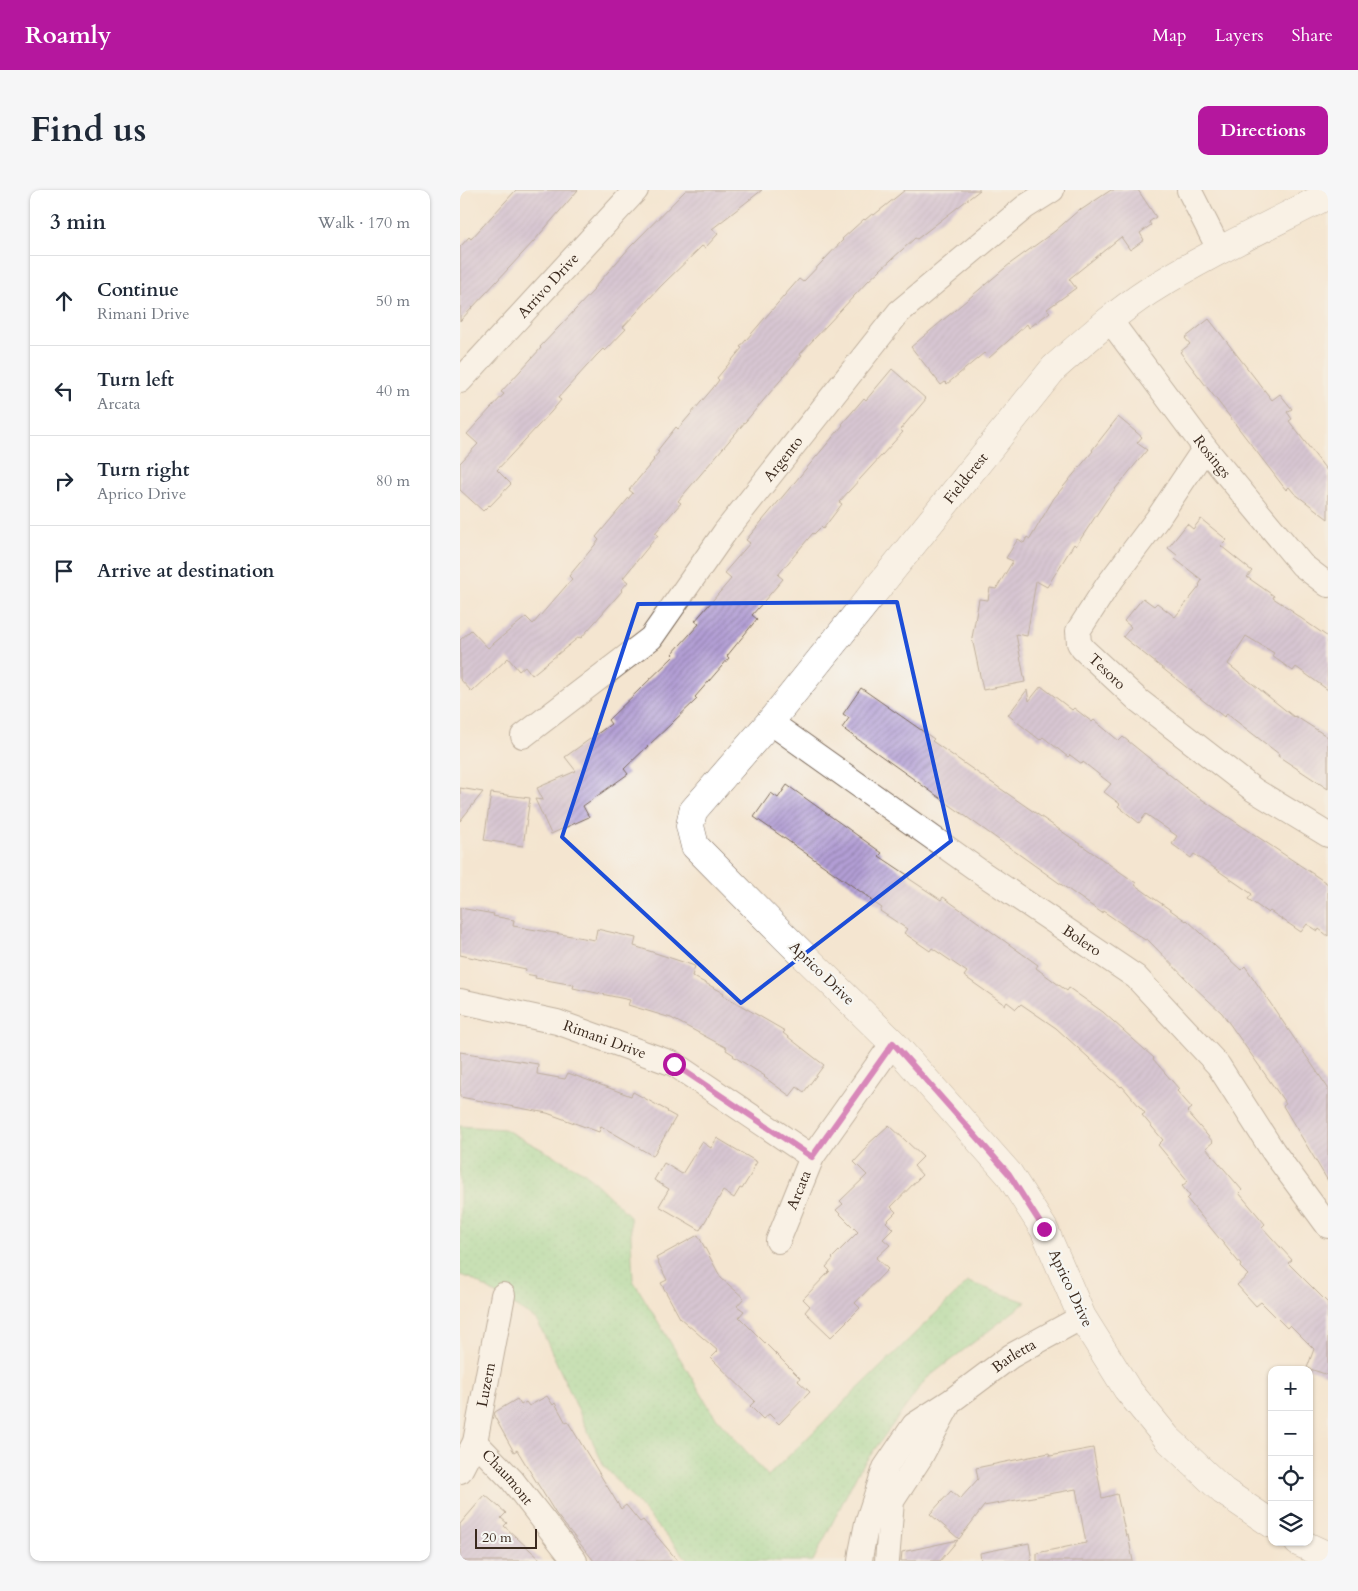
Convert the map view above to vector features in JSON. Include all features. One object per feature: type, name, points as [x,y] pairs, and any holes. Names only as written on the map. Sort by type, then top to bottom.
[{"type":"street","name":"Arrivo Drive","points":[[460,382],[636,190]]},
{"type":"street","name":"Argento","points":[[523,736],[651,638],[725,532],[899,312],[1025,207],[1052,190]]},
{"type":"street","points":[[1189,190],[1220,251]]},
{"type":"street","name":"Fieldcrest","points":[[695,846],[690,826],[694,810],[770,722],[1054,368],[1109,319],[1150,291],[1220,251],[1328,194]]},
{"type":"street","name":"Rosings","points":[[1109,319],[1205,448],[1302,566],[1328,585]]},
{"type":"street","name":"Tesoro","points":[[1205,448],[1158,518],[1107,586],[1078,631],[1079,643],[1083,649],[1138,700],[1254,790],[1328,835]]},
{"type":"street","name":"Bolero","points":[[770,722],[985,875],[1136,977],[1218,1065],[1273,1151],[1328,1226]]},
{"type":"street","name":"Aprico Drive","points":[[695,846],[893,1043],[1009,1174],[1044,1229],[1082,1317],[1127,1389],[1167,1438],[1223,1491],[1268,1521]]},
{"type":"street","name":"Rimani Drive","points":[[460,1001],[558,1022],[674,1064],[812,1157]]},
{"type":"street","name":"Arcata","points":[[778,1241],[812,1157],[893,1043]]},
{"type":"street","name":"Luzern","points":[[460,1471],[475,1442],[503,1295]]},
{"type":"street","name":"Barletta","points":[[860,1561],[867,1523],[884,1499],[920,1458],[950,1401],[1011,1356],[1082,1317]]},
{"type":"street","name":"Chaumont","points":[[475,1442],[512,1480],[575,1561]]},
{"type":"street","name":"Barletta","points":[[884,1499],[887,1561]]},
{"type":"street","points":[[1307,1546],[1328,1556]]},
{"type":"highlighted area","points":[[897,602],[951,841],[741,1003],[562,837],[638,604]]},
{"type":"green space","points":[[460,1126],[504,1129],[584,1172],[630,1216],[633,1280],[714,1415],[768,1476],[968,1282],[1026,1302],[926,1379],[858,1472],[813,1561],[689,1561],[604,1466],[537,1320],[470,1278],[460,1275]]},
{"type":"building","points":[[516,190],[578,190],[460,321],[460,247],[469,237],[471,239]]},
{"type":"building","points":[[686,190],[762,190],[712,229],[718,234],[705,248],[702,246],[661,286],[623,327],[626,329],[605,351],[603,349],[596,356],[558,398],[561,400],[551,412],[497,470],[511,484],[483,511],[460,490],[460,463],[478,444],[467,434],[504,394],[501,392],[540,347],[594,290],[631,246]]},
{"type":"building","points":[[905,190],[980,190],[917,239],[915,238],[868,281],[800,354],[802,355],[678,501],[681,503],[655,533],[658,535],[623,578],[628,582],[622,591],[581,638],[579,637],[532,675],[525,666],[519,671],[508,658],[472,692],[460,679],[460,640],[471,630],[488,648],[526,617],[533,624],[572,579],[569,576],[599,540],[596,537],[633,493],[629,490],[654,460],[659,452],[657,451],[676,427],[678,429],[713,388],[719,380],[717,378],[742,348],[740,347],[799,279],[803,282],[842,239],[864,219],[872,214],[874,215]]},
{"type":"building","points":[[1111,190],[1138,190],[1156,217],[1149,222],[1151,225],[1140,233],[1144,240],[1130,250],[1121,237],[1069,279],[1076,288],[1047,309],[1050,312],[1029,328],[1027,324],[989,358],[984,353],[947,384],[945,382],[941,385],[911,347],[1011,263],[1055,231],[1080,209]]},
{"type":"building","points":[[1209,319],[1272,400],[1280,394],[1292,409],[1287,412],[1292,419],[1289,421],[1328,472],[1328,519],[1289,487],[1286,490],[1180,352],[1190,344],[1185,338]]},
{"type":"building","points":[[892,369],[926,399],[900,430],[903,432],[839,502],[842,504],[823,529],[821,527],[813,533],[778,575],[783,579],[752,615],[757,619],[727,656],[729,658],[695,697],[697,699],[624,769],[628,774],[583,806],[589,817],[551,834],[535,799],[543,800],[537,788],[576,771],[565,757],[611,724],[608,720],[674,656],[672,654],[699,624],[695,621],[731,579],[724,573],[750,543],[746,540],[864,398],[866,400]]},
{"type":"building","points":[[1118,417],[1142,437],[1137,443],[1147,450],[1107,499],[1076,546],[1074,544],[1047,587],[1036,581],[1027,636],[1016,634],[1025,682],[983,690],[972,638],[979,599],[988,600],[990,588],[996,589],[1013,561],[1006,558],[1018,539],[1024,543],[1027,537],[1030,539],[1054,498]]},
{"type":"building","points":[[1201,519],[1227,540],[1221,546],[1252,571],[1247,577],[1328,637],[1328,690],[1296,667],[1293,671],[1272,656],[1274,653],[1246,636],[1228,664],[1294,717],[1328,737],[1328,789],[1278,756],[1279,754],[1227,714],[1224,717],[1123,637],[1131,627],[1124,621],[1143,598],[1154,606],[1157,603],[1175,617],[1200,586],[1202,580],[1175,559],[1178,556],[1168,548],[1187,524],[1193,529]]},
{"type":"building","points":[[1041,686],[1072,710],[1074,708],[1092,722],[1094,720],[1119,741],[1123,737],[1191,792],[1328,884],[1328,936],[1319,929],[1318,931],[1307,924],[1301,932],[1270,911],[1268,913],[1248,899],[1252,894],[1194,854],[1191,858],[1172,844],[1177,836],[1146,814],[1139,823],[1118,806],[1120,804],[1104,792],[1111,784],[1083,762],[1082,764],[1070,755],[1068,757],[1043,737],[1040,740],[1008,715],[1027,690],[1029,701]]},
{"type":"building","points":[[861,688],[934,739],[932,741],[1187,920],[1241,970],[1245,966],[1328,1088],[1328,1181],[1283,1106],[1286,1104],[1222,1013],[1147,939],[1145,940],[1103,911],[1102,913],[842,728],[849,718],[843,714]]},
{"type":"building","points":[[787,785],[882,853],[879,856],[909,876],[908,878],[941,900],[943,897],[1038,965],[1036,968],[1067,991],[1069,988],[1103,1012],[1154,1058],[1179,1089],[1177,1091],[1192,1108],[1187,1112],[1213,1142],[1206,1148],[1242,1190],[1239,1193],[1265,1224],[1262,1227],[1292,1260],[1288,1263],[1328,1303],[1328,1375],[1313,1370],[1313,1366],[1308,1366],[1314,1349],[1290,1325],[1287,1328],[1261,1302],[1256,1306],[1237,1285],[1248,1275],[1187,1199],[1190,1196],[1182,1186],[1188,1181],[1158,1145],[1163,1140],[1142,1115],[1145,1113],[1122,1086],[1056,1028],[1021,1004],[1016,1009],[1007,1002],[1005,1005],[964,976],[967,972],[932,948],[930,951],[904,933],[907,929],[880,911],[882,908],[871,899],[754,817],[771,793],[778,798]]},
{"type":"building","points":[[460,788],[483,792],[460,821]]},
{"type":"building","points":[[491,793],[530,798],[523,846],[484,840]]},
{"type":"building","points":[[460,908],[494,914],[493,916],[514,920],[513,926],[595,940],[597,929],[636,938],[634,946],[695,966],[692,976],[724,993],[723,995],[785,1031],[783,1033],[824,1065],[804,1092],[797,1087],[790,1096],[765,1076],[733,1056],[726,1050],[727,1048],[671,1018],[628,1005],[630,1000],[573,988],[574,985],[535,978],[536,976],[525,974],[526,969],[460,955]]},
{"type":"building","points":[[460,1052],[538,1064],[537,1074],[565,1079],[568,1073],[631,1096],[633,1092],[676,1117],[653,1156],[601,1126],[599,1132],[547,1113],[460,1097]]},
{"type":"building","points":[[889,1125],[923,1157],[914,1166],[922,1175],[891,1207],[896,1212],[886,1222],[893,1229],[883,1239],[890,1245],[876,1258],[888,1269],[855,1303],[860,1308],[831,1337],[805,1312],[810,1306],[803,1299],[830,1271],[826,1267],[832,1258],[858,1232],[836,1210],[843,1204],[840,1201],[867,1175],[854,1162],[867,1148],[866,1146]]},
{"type":"building","points":[[717,1138],[757,1162],[742,1189],[740,1188],[734,1198],[723,1191],[700,1230],[659,1206],[669,1189],[654,1180],[664,1163],[682,1174],[702,1142],[711,1148]]},
{"type":"building","points":[[698,1235],[721,1278],[744,1298],[737,1306],[744,1311],[739,1317],[800,1378],[798,1381],[810,1392],[779,1424],[769,1414],[763,1419],[750,1406],[755,1401],[711,1358],[718,1351],[680,1318],[661,1283],[667,1280],[656,1258]]},
{"type":"building","points":[[547,1396],[553,1405],[555,1403],[566,1423],[568,1422],[621,1509],[626,1505],[640,1522],[643,1520],[678,1561],[594,1561],[556,1514],[517,1450],[514,1452],[494,1416],[495,1412],[517,1399],[521,1405],[526,1402],[529,1406]]},
{"type":"building","points":[[1093,1448],[1102,1498],[1117,1494],[1133,1561],[1037,1561],[1037,1553],[1086,1543],[1076,1489],[984,1506],[959,1539],[930,1514],[951,1491],[960,1499],[978,1479],[976,1468],[1049,1453],[1050,1456]]},
{"type":"building","points":[[485,1495],[506,1513],[501,1518],[507,1523],[504,1526],[542,1561],[460,1561],[460,1524]]},
{"type":"building","points":[[958,1540],[940,1561],[901,1561],[902,1552]]},
{"type":"building","points":[[1029,1543],[1032,1561],[981,1561],[980,1553]]},
{"type":"route","points":[[674,1064],[812,1157],[893,1043],[1009,1174],[1044,1229]]}]
